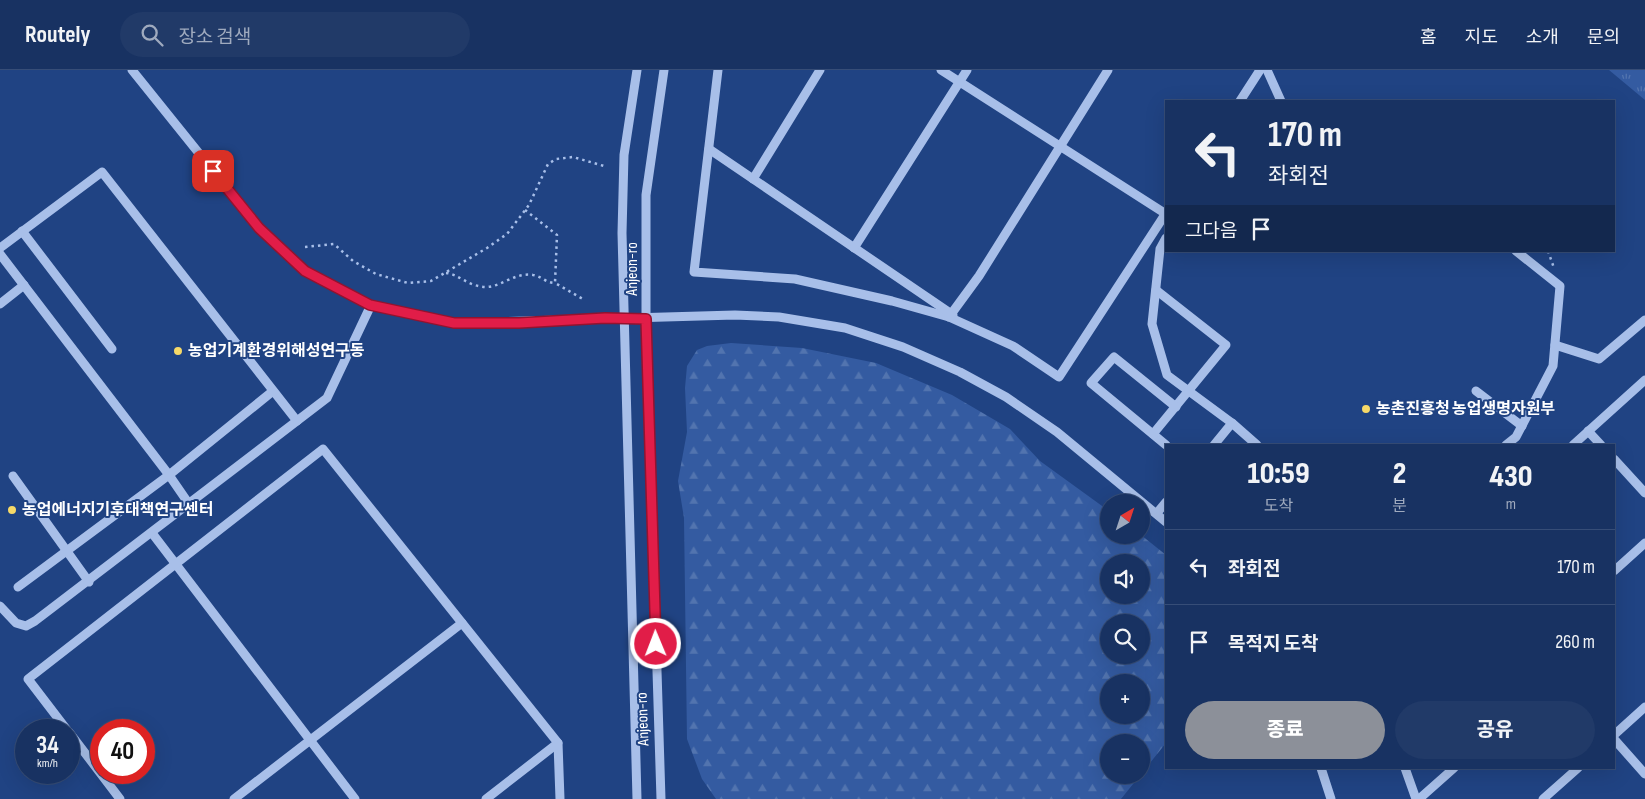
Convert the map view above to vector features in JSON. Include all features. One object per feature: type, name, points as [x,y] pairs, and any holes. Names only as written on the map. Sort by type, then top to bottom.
[{"type":"street","points":[[132,70],[259,228],[305,271],[370,305],[454,323],[646,319],[719,315],[779,317],[845,328],[903,347],[960,372],[1006,397],[1057,432],[1165,521]]},
{"type":"street","name":"Anjeon-ro","points":[[637,70],[624,164],[623,319],[637,799]]},
{"type":"street","name":"Anjeon-ro","points":[[661,799],[646,319],[646,195],[664,70]]},
{"type":"street","points":[[718,70],[694,272],[796,279],[950,316],[1013,346],[1059,377],[1165,216]]},
{"type":"street","points":[[753,179],[820,70]]},
{"type":"street","points":[[941,70],[1165,213]]},
{"type":"street","points":[[854,248],[967,70]]},
{"type":"street","points":[[950,316],[979,276],[1108,70]]},
{"type":"street","points":[[1241,100],[1260,70]]},
{"type":"street","points":[[1267,70],[1281,100]]},
{"type":"street","points":[[709,149],[950,316]]},
{"type":"street","points":[[0,248],[102,172],[297,421]]},
{"type":"street","points":[[22,231],[112,349]]},
{"type":"street","points":[[1165,240],[1160,249],[1152,324],[1167,374],[1187,392],[1232,423],[1256,444]]},
{"type":"street","points":[[1507,444],[1516,437],[1553,366],[1560,286],[1517,252]]},
{"type":"street","points":[[0,254],[169,474],[189,504]]},
{"type":"street","points":[[0,304],[24,285]]},
{"type":"street","points":[[1152,434],[1226,345],[1156,290]]},
{"type":"street","points":[[0,606],[16,623],[26,626],[89,582],[327,398],[370,305]]},
{"type":"street","points":[[1555,345],[1599,359],[1645,320]]},
{"type":"street","points":[[1165,444],[1091,384],[1114,357],[1176,407]]},
{"type":"street","points":[[1573,444],[1645,380]]},
{"type":"street","points":[[18,587],[169,474],[273,391]]},
{"type":"street","points":[[1476,391],[1522,426]]},
{"type":"street","points":[[1215,444],[1232,423]]},
{"type":"street","points":[[1588,431],[1600,444]]},
{"type":"street","points":[[59,719],[28,679],[323,450],[558,744],[560,799]]},
{"type":"street","points":[[1615,460],[1645,494]]},
{"type":"street","points":[[13,476],[89,582]]},
{"type":"street","points":[[1157,513],[1165,503]]},
{"type":"street","points":[[152,533],[355,799]]},
{"type":"street","points":[[1615,570],[1645,543]]},
{"type":"street","points":[[234,799],[462,623]]},
{"type":"street","points":[[1615,736],[1645,707]]},
{"type":"street","points":[[1615,738],[1645,774]]},
{"type":"street","points":[[486,799],[558,744]]},
{"type":"street","points":[[80,747],[120,799]]},
{"type":"street","points":[[1321,769],[1330,799]]},
{"type":"street","points":[[1405,769],[1418,799],[1453,769]]},
{"type":"street","points":[[1543,799],[1577,769]]},
{"type":"path","points":[[305,247],[334,244],[353,260],[376,274],[408,283],[431,282],[507,234],[525,210],[541,183],[548,164],[556,159],[573,156],[604,166]]},
{"type":"path","points":[[525,210],[557,235],[555,283]]},
{"type":"path","points":[[446,273],[453,274],[460,280],[474,285],[488,287],[521,276],[533,275],[548,283],[555,283],[583,299]]},
{"type":"green space","points":[[1609,70],[1645,70],[1645,100]]},
{"type":"green space","points":[[731,343],[802,348],[876,363],[952,395],[1010,429],[1040,461],[1100,504],[1100,544],[1150,544],[1150,542],[1165,554],[1165,744],[1150,763],[1150,734],[1100,734],[1100,784],[1133,784],[1121,799],[716,799],[702,779],[687,739],[684,518],[678,481],[687,432],[685,388],[687,366],[697,350],[707,346]]},
{"type":"place","name":"농업기계환경위해성연구동","points":[[178,351]]},
{"type":"place","name":"농촌진흥청 농업생명자원부","points":[[1366,409]]},
{"type":"place","name":"농업에너지기후대책연구센터","points":[[12,510]]},
{"type":"route","points":[[213,171],[259,228],[305,271],[370,305],[454,323],[519,323],[605,318],[646,319],[656,644]]}]
